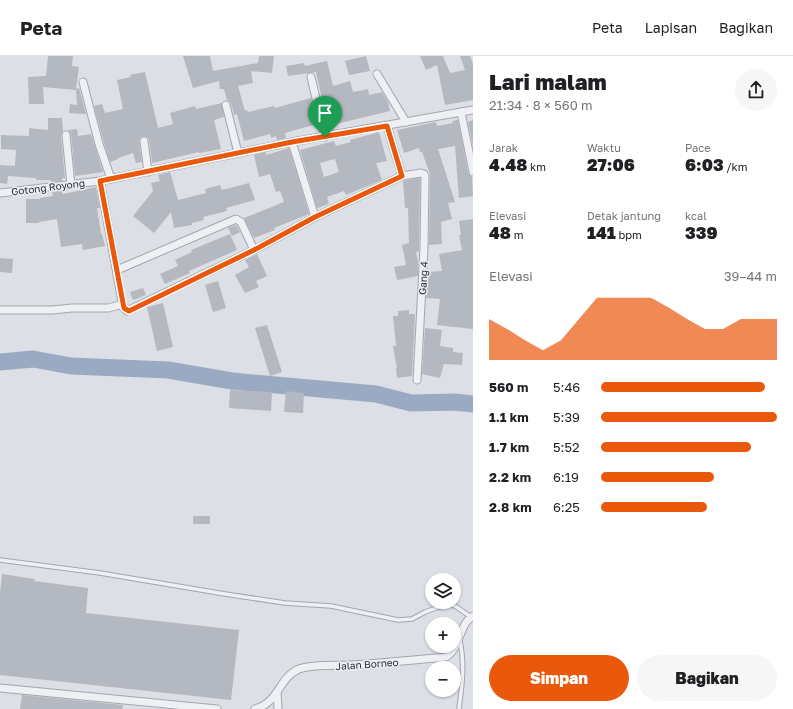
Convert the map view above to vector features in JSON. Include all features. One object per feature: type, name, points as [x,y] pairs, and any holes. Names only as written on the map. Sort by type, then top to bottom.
[{"type":"street","points":[[377,74],[406,122]]},
{"type":"street","points":[[311,76],[325,137]]},
{"type":"street","points":[[83,82],[99,144],[111,179]]},
{"type":"street","points":[[226,105],[238,153]]},
{"type":"street","name":"Gotong Royong","points":[[0,193],[100,181],[292,142],[473,110]]},
{"type":"street","points":[[461,112],[473,169]]},
{"type":"street","points":[[100,181],[123,304],[124,308],[129,311],[254,250],[315,217],[402,176],[387,126]]},
{"type":"street","points":[[66,135],[71,185]]},
{"type":"street","points":[[144,141],[148,172]]},
{"type":"street","points":[[292,142],[315,217]]},
{"type":"street","name":"Gang 4","points":[[402,176],[421,173],[425,176],[424,248],[417,380]]},
{"type":"street","points":[[117,270],[236,219],[240,222],[254,250]]},
{"type":"street","points":[[0,310],[108,308],[123,304]]},
{"type":"street","name":"Jalan Borneo","points":[[461,632],[464,624],[472,617]]},
{"type":"street","name":"Jalan Borneo","points":[[255,709],[270,701],[292,673],[299,670],[307,668],[446,657],[451,653]]},
{"type":"street","points":[[0,688],[217,709]]},
{"type":"street","points":[[277,692],[278,709]]},
{"type":"lane","points":[[0,560],[100,573],[285,603],[331,606],[398,620],[412,619],[425,612],[448,604],[455,606],[472,617]]},
{"type":"lane","points":[[459,709],[463,675],[461,647]]},
{"type":"building","points":[[48,56],[73,56],[72,66],[79,67],[76,89],[79,88],[86,114],[69,113],[70,104],[77,105],[76,90],[43,87],[44,104],[29,104],[28,77],[46,76]]},
{"type":"building","points":[[183,56],[210,56],[213,71],[258,63],[259,56],[274,56],[272,73],[251,71],[253,83],[238,86],[245,111],[247,110],[248,112],[274,106],[275,108],[311,98],[317,124],[285,133],[286,138],[277,140],[276,136],[271,138],[270,134],[244,141],[237,114],[234,115],[231,103],[227,100],[224,89],[220,89],[219,81],[193,88]]},
{"type":"building","points":[[366,56],[370,71],[349,75],[345,61]]},
{"type":"building","points":[[420,56],[443,56],[450,73],[465,70],[460,56],[470,56],[473,64],[473,100],[445,105],[437,65],[426,70]]},
{"type":"building","points":[[327,61],[333,86],[350,81],[353,92],[368,89],[369,95],[382,92],[388,102],[390,111],[332,125],[331,120],[327,121],[316,72],[288,76],[286,66],[304,63],[305,66]]},
{"type":"building","points":[[145,72],[158,128],[173,124],[170,113],[195,106],[196,109],[222,103],[224,117],[214,120],[221,149],[199,152],[152,163],[149,140],[144,136],[141,137],[139,141],[142,162],[136,163],[133,153],[110,162],[94,106],[102,104],[105,113],[123,109],[117,80],[131,77],[130,75]]},
{"type":"building","points":[[48,118],[62,118],[63,131],[61,136],[65,178],[62,178],[62,181],[51,182],[51,180],[36,180],[36,178],[8,176],[7,184],[0,183],[0,165],[15,166],[16,150],[1,149],[1,135],[29,136],[29,128],[48,130]]},
{"type":"building","points":[[458,120],[468,173],[472,177],[473,196],[459,198],[455,146],[438,149],[455,202],[448,203],[452,219],[441,222],[442,244],[429,245],[430,174],[422,152],[420,152],[419,148],[404,153],[397,130],[436,122],[437,126],[453,123],[452,121]]},
{"type":"building","points":[[473,120],[473,146],[468,122]]},
{"type":"building","points":[[77,129],[78,136],[91,134],[103,172],[75,176],[71,134],[68,130]]},
{"type":"building","points":[[379,132],[387,161],[376,163],[382,180],[346,195],[344,191],[327,197],[329,204],[317,208],[300,150],[334,141],[336,146],[351,142],[350,140]],"holes":[[[335,159],[339,172],[324,177],[320,163]]]},
{"type":"building","points":[[289,148],[309,214],[254,238],[244,218],[284,202],[280,191],[276,192],[270,174],[259,177],[254,155],[266,152],[266,155]]},
{"type":"building","points":[[170,172],[178,200],[206,193],[205,189],[220,185],[222,190],[249,183],[255,200],[226,208],[227,211],[203,217],[204,220],[192,223],[192,225],[174,228],[171,212],[154,233],[133,216],[153,191],[151,183],[160,181],[158,175]]},
{"type":"building","points":[[420,178],[419,251],[416,252],[418,276],[397,280],[394,267],[406,265],[402,245],[409,243],[408,208],[405,208],[403,181]]},
{"type":"building","points":[[96,187],[100,208],[97,208],[101,234],[105,246],[83,250],[82,244],[61,247],[57,219],[39,223],[26,223],[26,199],[40,199],[53,196],[52,192],[63,190],[63,194]]},
{"type":"building","points":[[473,219],[473,329],[437,325],[440,299],[426,298],[428,272],[442,271],[439,254],[462,250],[459,235],[461,235],[459,221]]},
{"type":"building","points":[[236,225],[240,232],[232,236],[228,228]]},
{"type":"building","points":[[230,234],[237,250],[189,271],[190,273],[165,284],[160,274],[178,266],[175,260],[192,252],[191,250]]},
{"type":"building","points":[[257,254],[267,276],[256,281],[259,287],[245,293],[235,275],[249,267],[245,260]]},
{"type":"building","points":[[0,258],[13,259],[12,273],[0,272]]},
{"type":"building","points":[[218,281],[226,308],[213,312],[205,285]]},
{"type":"building","points":[[143,288],[146,295],[133,300],[130,292]]},
{"type":"building","points":[[163,303],[173,347],[157,351],[147,307]]},
{"type":"building","points":[[409,310],[409,314],[415,314],[412,376],[397,378],[397,368],[393,346],[396,346],[393,316],[398,316],[398,311]]},
{"type":"building","points":[[267,325],[282,372],[270,376],[255,328]]},
{"type":"building","points":[[425,328],[442,330],[440,346],[453,348],[453,352],[463,353],[462,365],[444,364],[440,378],[422,374]]},
{"type":"building","points":[[230,390],[272,392],[271,411],[229,408]]},
{"type":"building","points":[[286,391],[304,393],[303,413],[284,412]]},
{"type":"building","points":[[193,516],[210,516],[210,524],[193,524]]},
{"type":"building","points":[[2,574],[35,579],[34,581],[88,588],[86,613],[239,630],[231,700],[0,675],[0,594]]},
{"type":"building","points":[[22,695],[123,705],[122,709],[20,709]]},
{"type":"waterway","points":[[0,362],[33,359],[71,366],[168,370],[232,381],[376,394],[411,403],[455,402],[473,404]]},
{"type":"route","points":[[387,126],[402,176],[315,217],[254,250],[129,311],[123,307],[100,181],[292,142],[325,137],[387,126]]}]
